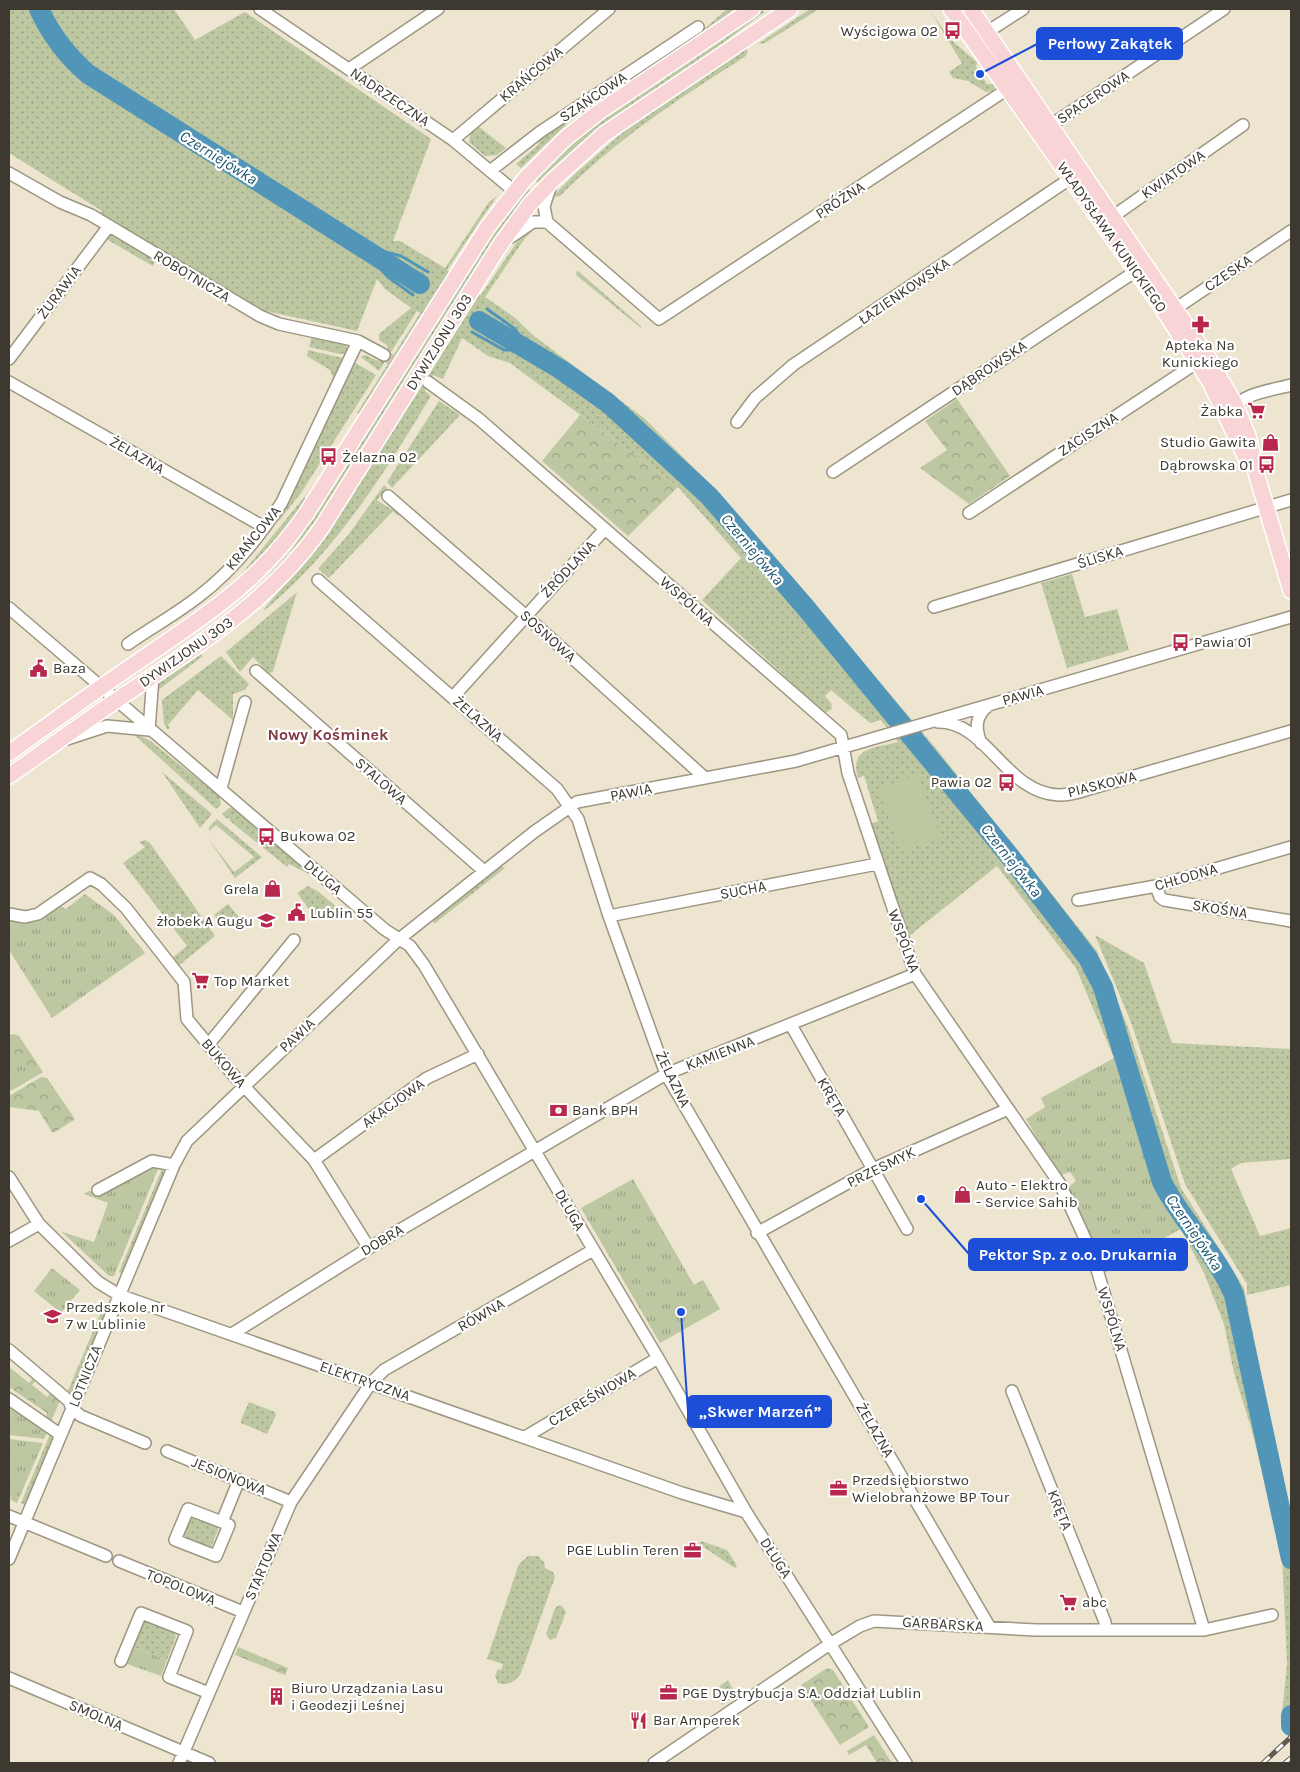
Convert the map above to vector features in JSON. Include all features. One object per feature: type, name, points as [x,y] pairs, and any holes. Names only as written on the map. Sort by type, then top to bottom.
[{"type":"main road","name":"DYWIZJONU 303","points":[[101,688],[217,608],[254,577],[276,554],[306,514],[457,275],[514,191],[566,138],[599,112],[752,9]]},
{"type":"main road","name":"DYWIZJONU 303","points":[[116,701],[252,604],[288,570],[322,527],[500,245],[530,204],[553,180],[587,148],[622,120],[790,9]]},
{"type":"main road","name":"WŁADYSŁAWA KUNICKIEGO","points":[[951,9],[1051,126],[1076,175]]},
{"type":"main road","name":"WŁADYSŁAWA KUNICKIEGO","points":[[971,9],[988,32],[1044,141],[1076,175],[1235,404],[1251,446],[1257,476],[1291,591]]},
{"type":"main road","name":"WŁADYSŁAWA KUNICKIEGO","points":[[1203,359],[1228,419],[1257,476]]},
{"type":"main road","points":[[9,753],[101,688]]},
{"type":"main road","points":[[9,776],[116,701]]},
{"type":"street","name":"NADRZECZNA","points":[[260,9],[453,140],[514,191]]},
{"type":"street","points":[[349,69],[438,9]]},
{"type":"street","name":"KRAŃCOWA","points":[[453,140],[610,9]]},
{"type":"street","points":[[988,32],[1022,9]]},
{"type":"street","name":"SPACEROWA","points":[[1044,141],[1046,133],[1051,126],[1224,9]]},
{"type":"street","name":"SZAŃCOWA","points":[[490,171],[540,132],[698,27]]},
{"type":"street","name":"PRÓŻNA","points":[[547,222],[659,319],[1014,84]]},
{"type":"street","name":"KWIATOWA","points":[[1108,220],[1244,125]]},
{"type":"street","name":"ROBOTNICZA","points":[[9,173],[60,202],[91,215],[260,316],[279,324],[358,341],[384,355]]},
{"type":"street","name":"ŁAZIENKOWSKA","points":[[737,422],[755,398],[792,365],[1076,175]]},
{"type":"street","points":[[500,245],[524,226],[533,222],[547,222],[545,198],[553,180]]},
{"type":"street","name":"ŻURAWIA","points":[[9,359],[109,226]]},
{"type":"street","name":"CZESKA","points":[[1168,307],[1291,231]]},
{"type":"street","name":"DĄBROWSKA","points":[[833,472],[1141,267]]},
{"type":"street","name":"KRAŃCOWA","points":[[128,644],[199,596],[218,579],[264,528],[282,502],[358,341]]},
{"type":"street","name":"ZACISZNA","points":[[969,513],[1203,359]]},
{"type":"street","name":"ŻELAZNA","points":[[9,382],[264,528]]},
{"type":"street","name":"WSPÓLNA","points":[[428,382],[479,419],[841,735],[848,774],[915,974],[1060,1184],[1093,1256],[1204,1630]]},
{"type":"street","points":[[1228,419],[1235,404],[1243,399],[1291,385]]},
{"type":"street","name":"SOSNOWA","points":[[388,496],[705,778]]},
{"type":"street","name":"ŚLISKA","points":[[934,607],[1291,500]]},
{"type":"street","name":"ŹRÓDLANA","points":[[453,697],[604,530]]},
{"type":"street","name":"ŻELAZNA","points":[[318,580],[557,788],[570,805],[578,819],[666,1074],[757,1233],[872,1423],[989,1626]]},
{"type":"street","name":"DŁUGA","points":[[9,608],[149,730],[221,788],[398,940],[410,946],[424,965],[535,1150],[658,1358],[746,1512],[906,1763]]},
{"type":"street","name":"PAWIA","points":[[174,1165],[187,1141],[398,940],[570,805],[577,802],[787,763],[1291,617]]},
{"type":"street","name":"STALOWA","points":[[256,672],[484,872]]},
{"type":"street","points":[[59,742],[107,726],[149,730],[153,676]]},
{"type":"street","points":[[221,788],[245,702]]},
{"type":"street","points":[[981,743],[976,733],[977,721],[980,713],[990,704]]},
{"type":"street","name":"PIASKOWA","points":[[927,723],[945,722],[961,726],[1021,782],[1034,789],[1058,795],[1089,790],[1291,731]]},
{"type":"street","name":"CHŁODNA","points":[[1078,900],[1156,886],[1291,847]]},
{"type":"street","name":"SUCHA","points":[[610,916],[877,864]]},
{"type":"street","name":"BUKOWA","points":[[9,914],[25,917],[38,914],[90,878],[101,884],[126,908],[184,982],[187,1020],[243,1086],[314,1160],[369,1248]]},
{"type":"street","name":"SKOŚNA","points":[[1156,886],[1160,897],[1164,900],[1291,921]]},
{"type":"street","points":[[208,1045],[294,940]]},
{"type":"street","name":"KAMIENNA","points":[[535,1150],[666,1074],[790,1026],[915,974]]},
{"type":"street","name":"KRĘTA","points":[[790,1026],[908,1229]]},
{"type":"street","name":"AKACJOWA","points":[[314,1160],[427,1078],[478,1054]]},
{"type":"street","name":"PRZESMYK","points":[[757,1233],[872,1169],[1008,1109]]},
{"type":"street","name":"DOBRA","points":[[232,1334],[369,1248],[535,1150]]},
{"type":"street","points":[[98,1190],[152,1161],[174,1165]]},
{"type":"street","name":"LOTNICZA","points":[[9,1559],[174,1165]]},
{"type":"street","name":"ELEKTRYCZNA","points":[[9,1177],[38,1224],[98,1282],[119,1295],[682,1493],[746,1512]]},
{"type":"street","points":[[9,1241],[38,1224]]},
{"type":"street","name":"RÓWNA","points":[[371,1383],[384,1370],[593,1250]]},
{"type":"street","points":[[9,1350],[69,1401],[72,1410],[81,1416],[146,1443]]},
{"type":"street","name":"CZEREŚNIOWA","points":[[525,1437],[658,1358]]},
{"type":"street","name":"STARTOWA","points":[[179,1763],[291,1502],[371,1383]]},
{"type":"street","name":"KRĘTA","points":[[1012,1391],[1105,1622],[1105,1630]]},
{"type":"street","points":[[9,1400],[61,1435]]},
{"type":"street","name":"JESIONOWA","points":[[167,1451],[291,1502]]},
{"type":"street","points":[[222,1522],[239,1480]]},
{"type":"street","points":[[188,1508],[222,1522],[229,1525],[216,1556],[175,1540],[188,1508]]},
{"type":"street","points":[[9,1516],[106,1556]]},
{"type":"street","name":"TOPOLOWA","points":[[119,1561],[243,1612]]},
{"type":"street","points":[[121,1661],[141,1613],[187,1632],[169,1677],[209,1693]]},
{"type":"street","name":"GARBARSKA","points":[[654,1763],[830,1644],[860,1626],[874,1621],[1036,1630],[1204,1630],[1272,1615]]},
{"type":"street","name":"SMOLNA","points":[[9,1678],[210,1763]]},
{"type":"green space","points":[[9,9],[174,9],[195,40],[245,12],[431,139],[393,241],[400,241],[445,268],[489,202],[497,196],[447,270],[461,280],[492,233],[527,187],[533,193],[467,285],[481,295],[523,233],[535,228],[525,238],[485,297],[514,317],[534,336],[644,418],[715,489],[935,747],[1097,951],[1128,1027],[1181,1188],[1244,1288],[1291,1524],[1291,1741],[1286,1731],[1282,1714],[1287,1664],[1282,1555],[1252,1431],[1234,1373],[1224,1324],[1204,1273],[1146,1163],[1114,1058],[1076,968],[997,866],[909,936],[870,824],[878,821],[864,776],[858,778],[856,768],[857,760],[866,751],[898,742],[881,720],[870,723],[831,690],[825,696],[831,703],[832,709],[825,713],[702,600],[741,558],[678,487],[510,363],[488,356],[462,338],[443,379],[433,375],[426,383],[425,391],[431,396],[377,482],[357,510],[314,563],[265,610],[307,558],[313,530],[295,553],[259,590],[257,588],[290,552],[307,527],[435,320],[423,314],[360,415],[357,413],[420,313],[417,311],[379,371],[361,357],[365,355],[378,361],[382,359],[388,348],[387,345],[379,340],[379,334],[411,308],[385,289],[377,279],[357,331],[257,309],[101,215],[102,211],[9,153]]},
{"type":"green space","points":[[727,9],[734,9],[721,22],[570,121],[521,168],[516,164],[538,145],[540,139],[704,29]]},
{"type":"green space","points":[[810,9],[819,9],[765,43],[758,44]]},
{"type":"green space","points":[[929,9],[950,39],[977,62],[976,67],[987,84],[993,84],[995,87],[993,91],[986,92],[968,81],[953,78],[949,72],[962,63]]},
{"type":"green space","points":[[762,10],[764,12],[709,54],[632,105],[595,134],[540,185],[534,179],[575,139],[624,101]]},
{"type":"green space","points":[[742,49],[748,50],[746,56],[649,121],[603,156],[560,196],[552,197],[576,173],[647,111]]},
{"type":"green space","points":[[479,127],[506,148],[497,155],[485,156],[469,142],[470,134]]},
{"type":"green space","points":[[110,236],[155,260],[153,266],[106,239]]},
{"type":"green space","points":[[577,270],[641,326],[641,328],[576,275]]},
{"type":"green space","points":[[312,336],[345,343],[349,353],[340,354],[309,347]]},
{"type":"green space","points":[[308,350],[343,358],[334,379],[330,370],[307,356]]},
{"type":"green space","points":[[354,362],[376,375],[301,493],[279,521],[277,519]]},
{"type":"green space","points":[[957,399],[1010,476],[969,504],[920,468],[947,450],[925,421]]},
{"type":"green space","points":[[439,401],[460,415],[392,488],[387,482]]},
{"type":"green space","points":[[580,415],[678,487],[628,536],[542,461]]},
{"type":"green space","points":[[384,485],[387,488],[377,500],[400,514],[398,516],[393,511],[329,578],[318,569],[349,534]]},
{"type":"green space","points":[[305,496],[304,504],[289,528],[235,582]]},
{"type":"green space","points":[[1072,574],[1085,617],[1117,609],[1129,650],[1067,668],[1041,583]]},
{"type":"green space","points":[[297,592],[273,671],[269,674],[253,657],[240,672],[226,652]]},
{"type":"green space","points":[[201,654],[203,656],[157,691],[162,678],[174,668]]},
{"type":"green space","points":[[221,656],[249,684],[245,690],[233,694],[233,720],[198,690],[168,725],[170,728],[168,730],[164,724],[162,700]]},
{"type":"green space","points":[[130,731],[149,740],[220,797],[221,805],[216,809]]},
{"type":"green space","points":[[162,772],[212,814],[200,828]]},
{"type":"green space","points":[[917,774],[941,837],[902,852],[878,789]]},
{"type":"green space","points":[[229,808],[235,809],[313,876],[289,864],[287,867],[230,821],[229,817],[227,819],[222,814]]},
{"type":"green space","points":[[217,819],[262,857],[235,878],[208,838],[234,872],[254,857],[216,825],[209,831],[209,827]]},
{"type":"green space","points":[[145,840],[150,843],[215,936],[177,967],[171,959],[187,946],[123,863],[145,847],[139,842]]},
{"type":"green space","points":[[501,866],[505,868],[434,924],[433,919]]},
{"type":"green space","points":[[308,886],[319,892],[345,914],[315,917],[297,893]]},
{"type":"green space","points":[[85,894],[114,915],[145,953],[52,1018],[9,950],[9,918],[35,919],[58,905],[66,909]]},
{"type":"green space","points":[[228,904],[239,917],[225,928],[214,915]]},
{"type":"green space","points":[[1095,935],[1144,963],[1172,1043],[1291,1049],[1291,1159],[1241,1163],[1231,1169],[1260,1236],[1291,1228],[1291,1285],[1247,1295],[1247,1284],[1185,1184],[1132,1025]]},
{"type":"green space","points":[[9,1035],[19,1036],[43,1072],[11,1091],[9,1088]]},
{"type":"green space","points":[[1114,1058],[1146,1163],[1180,1229],[1103,1274],[1067,1188],[1076,1181],[1070,1172],[1059,1176],[1026,1119],[1045,1107],[1041,1098]]},
{"type":"green space","points":[[21,1063],[25,1063],[31,1075],[15,1085],[9,1072]]},
{"type":"green space","points":[[41,1077],[47,1078],[75,1119],[55,1132],[52,1132],[39,1111],[9,1107],[9,1096]]},
{"type":"green space","points":[[154,1167],[158,1169],[114,1276],[109,1276],[62,1232],[94,1242],[108,1203],[84,1194],[89,1191],[101,1195]]},
{"type":"green space","points":[[162,1169],[164,1174],[122,1274],[119,1272]]},
{"type":"green space","points":[[633,1179],[694,1285],[703,1280],[720,1309],[660,1343],[581,1208]]},
{"type":"green space","points":[[52,1268],[80,1290],[61,1313],[34,1291]]},
{"type":"green space","points":[[102,1310],[106,1311],[73,1393],[67,1393]]},
{"type":"green space","points":[[9,1367],[29,1383],[34,1377],[37,1379],[32,1385],[47,1397],[52,1391],[61,1398],[50,1424],[45,1422],[47,1413],[9,1387]]},
{"type":"green space","points":[[249,1402],[275,1412],[276,1415],[267,1434],[241,1423]]},
{"type":"green space","points":[[9,1403],[47,1432],[44,1439],[9,1435]]},
{"type":"green space","points":[[51,1432],[53,1440],[26,1505],[21,1503]]},
{"type":"green space","points":[[9,1439],[43,1443],[17,1503],[11,1500],[9,1491]]},
{"type":"green space","points":[[195,1516],[217,1526],[218,1530],[211,1547],[208,1548],[185,1539],[184,1535],[191,1518]]},
{"type":"green space","points":[[701,1541],[727,1550],[737,1566],[735,1568],[699,1544]]},
{"type":"green space","points":[[528,1556],[538,1556],[544,1562],[545,1568],[553,1572],[555,1577],[521,1673],[511,1682],[505,1684],[498,1683],[495,1676],[498,1669],[501,1670],[503,1664],[487,1659],[519,1564]]},
{"type":"green space","points":[[559,1605],[566,1612],[556,1638],[550,1640],[546,1634],[555,1608]]},
{"type":"green space","points":[[147,1622],[174,1633],[176,1637],[167,1660],[137,1648],[133,1649],[143,1623]]},
{"type":"green space","points":[[238,1647],[288,1668],[285,1675],[235,1655]]},
{"type":"green space","points":[[137,1648],[167,1660],[161,1676],[127,1664],[133,1649]]},
{"type":"green space","points":[[827,1668],[833,1670],[869,1727],[840,1745],[801,1685]]},
{"type":"green space","points":[[728,1680],[736,1695],[722,1705],[713,1691]]},
{"type":"green space","points":[[874,1735],[892,1763],[877,1763],[866,1745],[849,1755],[847,1751]]},
{"type":"waterway","name":"Czerniejówka","points":[[39,9],[60,44],[88,74],[420,284]]},
{"type":"waterway","points":[[359,245],[401,256],[428,272]]},
{"type":"waterway","points":[[359,245],[388,277],[413,295]]},
{"type":"waterway","points":[[487,309],[515,329],[530,350]]},
{"type":"waterway","name":"Czerniejówka","points":[[479,321],[560,369],[608,403],[709,496],[806,608],[1012,859],[1088,958],[1103,987],[1162,1182],[1179,1211],[1227,1280],[1234,1295],[1291,1559]]},
{"type":"waterway","points":[[472,332],[504,350],[531,350]]},
{"type":"waterway","name":"Czerniejówka","points":[[1291,1715],[1291,1726]]},
{"type":"tunnel","points":[[384,355],[424,380]]},
{"type":"railway","points":[[1263,1763],[1291,1737]]},
{"type":"railway","points":[[1285,1763],[1291,1758]]},
{"type":"place","name":"Wyścigowa 02","points":[[952,31]]},
{"type":"place","name":"Perłowy Zakątek","points":[[980,74]]},
{"type":"place","name":"Apteka Na Kunickiego","points":[[1200,324]]},
{"type":"place","name":"Żabka","points":[[1257,411]]},
{"type":"place","name":"Studio Gawita","points":[[1270,442]]},
{"type":"place","name":"Żelazna 02","points":[[328,457]]},
{"type":"place","name":"Dąbrowska 01","points":[[1267,465]]},
{"type":"place","name":"Pawia 01","points":[[1180,642]]},
{"type":"place","name":"Baza","points":[[39,668]]},
{"type":"place","name":"Pawia 02","points":[[1006,782]]},
{"type":"place","name":"Bukowa 02","points":[[266,836]]},
{"type":"place","name":"Grela","points":[[273,889]]},
{"type":"place","name":"Lublin 55","points":[[296,913]]},
{"type":"place","name":"żłobek A Gugu","points":[[267,921]]},
{"type":"place","name":"Top Market","points":[[200,981]]},
{"type":"place","name":"Bank BPH","points":[[558,1110]]},
{"type":"place","name":"Auto - Elektro - Service Sahib","points":[[962,1194]]},
{"type":"place","name":"Pektor Sp. z o.o. Drukarnia","points":[[921,1199]]},
{"type":"place","name":"„Skwer Marzeń”","points":[[681,1312]]},
{"type":"place","name":"Przedszkole nr 7 w Lublinie","points":[[52,1316]]},
{"type":"place","name":"Przedsiębiorstwo Wielobranżowe BP Tour","points":[[838,1489]]},
{"type":"place","name":"PGE Lublin Teren","points":[[693,1550]]},
{"type":"place","name":"abc","points":[[1068,1602]]},
{"type":"place","name":"PGE Dystrybucja S.A. Oddział Lublin","points":[[668,1693]]},
{"type":"place","name":"Biuro Urządzania Lasu i Geodezji Leśnej","points":[[277,1697]]},
{"type":"place","name":"Bar Amperek","points":[[639,1720]]},
{"type":"district","name":"Nowy Kośminek","points":[[328,734]]}]
